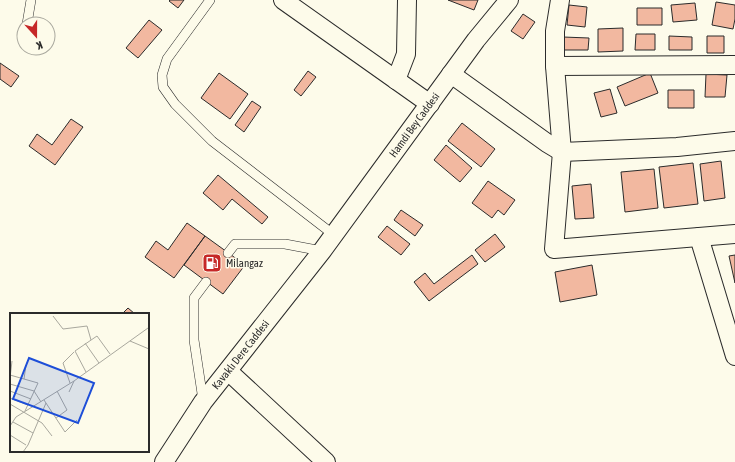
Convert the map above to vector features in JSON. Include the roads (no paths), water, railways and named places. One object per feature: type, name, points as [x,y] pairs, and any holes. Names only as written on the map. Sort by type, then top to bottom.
[{"type":"street","points":[[284,0],[430,104]]},
{"type":"street","points":[[396,80],[406,54],[407,0]]},
{"type":"street","name":"Hamdi Bey Caddesi","points":[[322,251],[476,40],[509,0]]},
{"type":"street","points":[[560,0],[555,31],[555,66],[562,152],[554,249],[735,234]]},
{"type":"street","points":[[555,66],[735,65]]},
{"type":"street","points":[[451,74],[547,143],[562,152],[677,147],[735,141]]},
{"type":"street","points":[[700,237],[735,356]]},
{"type":"street","name":"Kavaklı Dere Caddesi","points":[[164,462],[203,402],[322,251]]},
{"type":"street","points":[[228,371],[326,462]]},
{"type":"lane","points":[[28,16],[31,0]]},
{"type":"lane","points":[[210,0],[168,59],[162,75],[163,86],[175,104],[212,140],[334,235]]},
{"type":"lane","points":[[228,253],[234,244],[285,244],[322,251]]},
{"type":"lane","points":[[203,402],[194,340],[194,298],[206,282]]},
{"type":"place","name":"Milangaz","points":[[212,263]]}]
